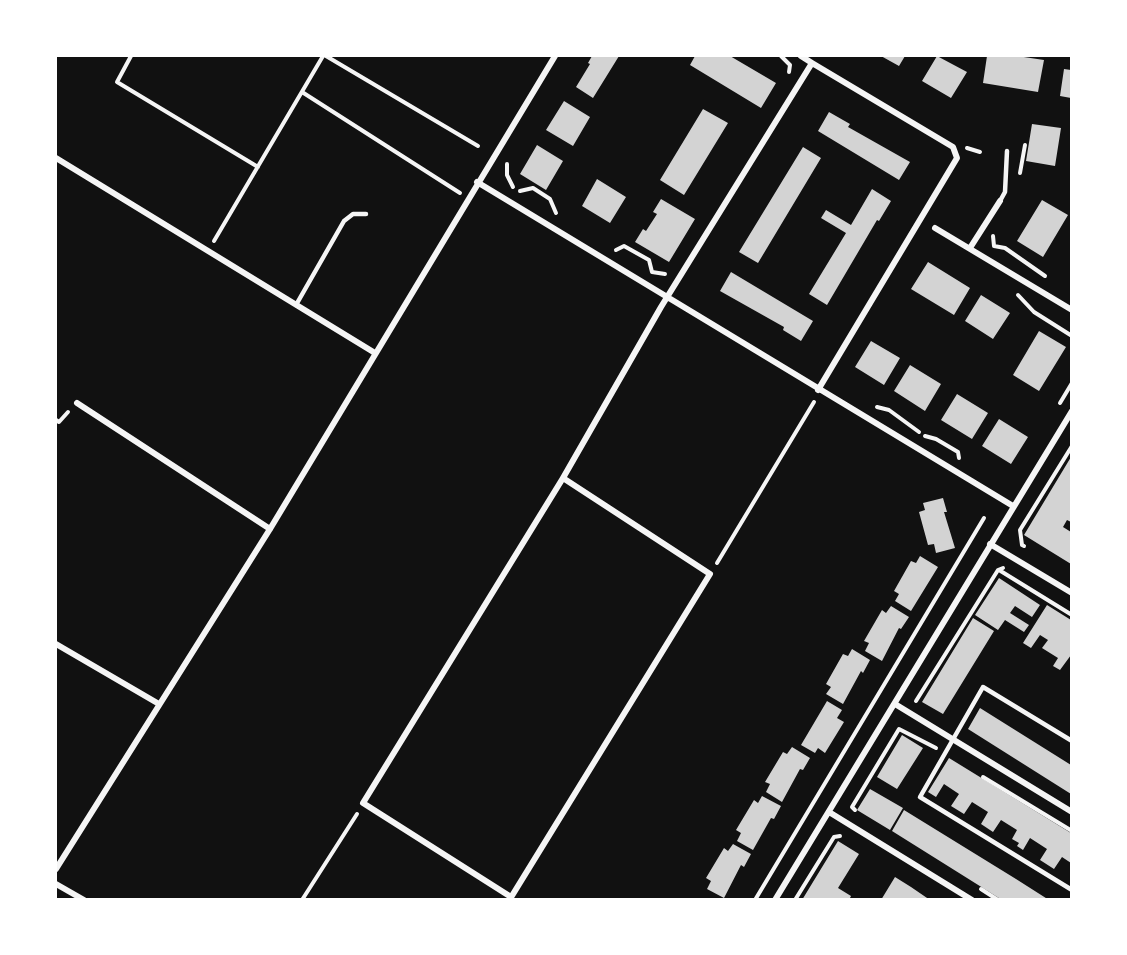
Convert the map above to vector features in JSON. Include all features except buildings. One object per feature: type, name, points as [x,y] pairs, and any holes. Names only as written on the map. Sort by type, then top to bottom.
[{"type":"street","points":[[56,869],[270,529],[555,56]]},
{"type":"street","points":[[801,56],[953,147],[957,158],[818,390]]},
{"type":"street","points":[[563,478],[710,574],[510,898],[363,803],[563,478],[668,298],[812,63]]},
{"type":"street","points":[[56,158],[375,353]]},
{"type":"street","points":[[477,182],[1013,507]]},
{"type":"street","points":[[970,248],[1000,201]]},
{"type":"street","points":[[935,228],[1071,310]]},
{"type":"street","points":[[77,403],[270,529]]},
{"type":"street","points":[[775,900],[1071,411]]},
{"type":"street","points":[[990,544],[1071,593]]},
{"type":"street","points":[[56,644],[159,704]]},
{"type":"street","points":[[895,704],[1071,812]]},
{"type":"street","points":[[829,812],[972,900]]},
{"type":"street","points":[[56,885],[84,900]]},
{"type":"lane","points":[[1000,201],[1005,192],[1007,151]]},
{"type":"lane","points":[[296,305],[344,221],[353,214],[366,214]]},
{"type":"lane","points":[[1071,741],[982,687],[920,796],[1071,890]]},
{"type":"path","points":[[131,56],[117,82],[258,166]]},
{"type":"path","points":[[212,244],[325,56],[478,146]]},
{"type":"path","points":[[302,92],[468,198]]},
{"type":"path","points":[[1020,177],[1025,145]]},
{"type":"path","points":[[966,148],[980,152]]},
{"type":"path","points":[[507,163],[511,185],[520,191],[533,188],[550,199],[554,212],[563,217]]},
{"type":"path","points":[[993,234],[994,246],[1014,253],[1038,268],[1051,282]]},
{"type":"path","points":[[608,244],[617,250],[624,246],[649,260],[652,273],[664,275]]},
{"type":"path","points":[[1009,289],[1034,312],[1071,336]]},
{"type":"path","points":[[710,574],[811,408],[818,390]]},
{"type":"path","points":[[1022,545],[1020,530],[1071,446]]},
{"type":"path","points":[[755,900],[984,518]]},
{"type":"path","points":[[915,702],[998,570],[1007,567]]},
{"type":"path","points":[[998,570],[1071,615]]},
{"type":"path","points":[[852,807],[900,729],[944,752]]},
{"type":"path","points":[[973,770],[1071,831]]},
{"type":"path","points":[[302,900],[363,803]]},
{"type":"path","points":[[795,900],[834,837]]}]
